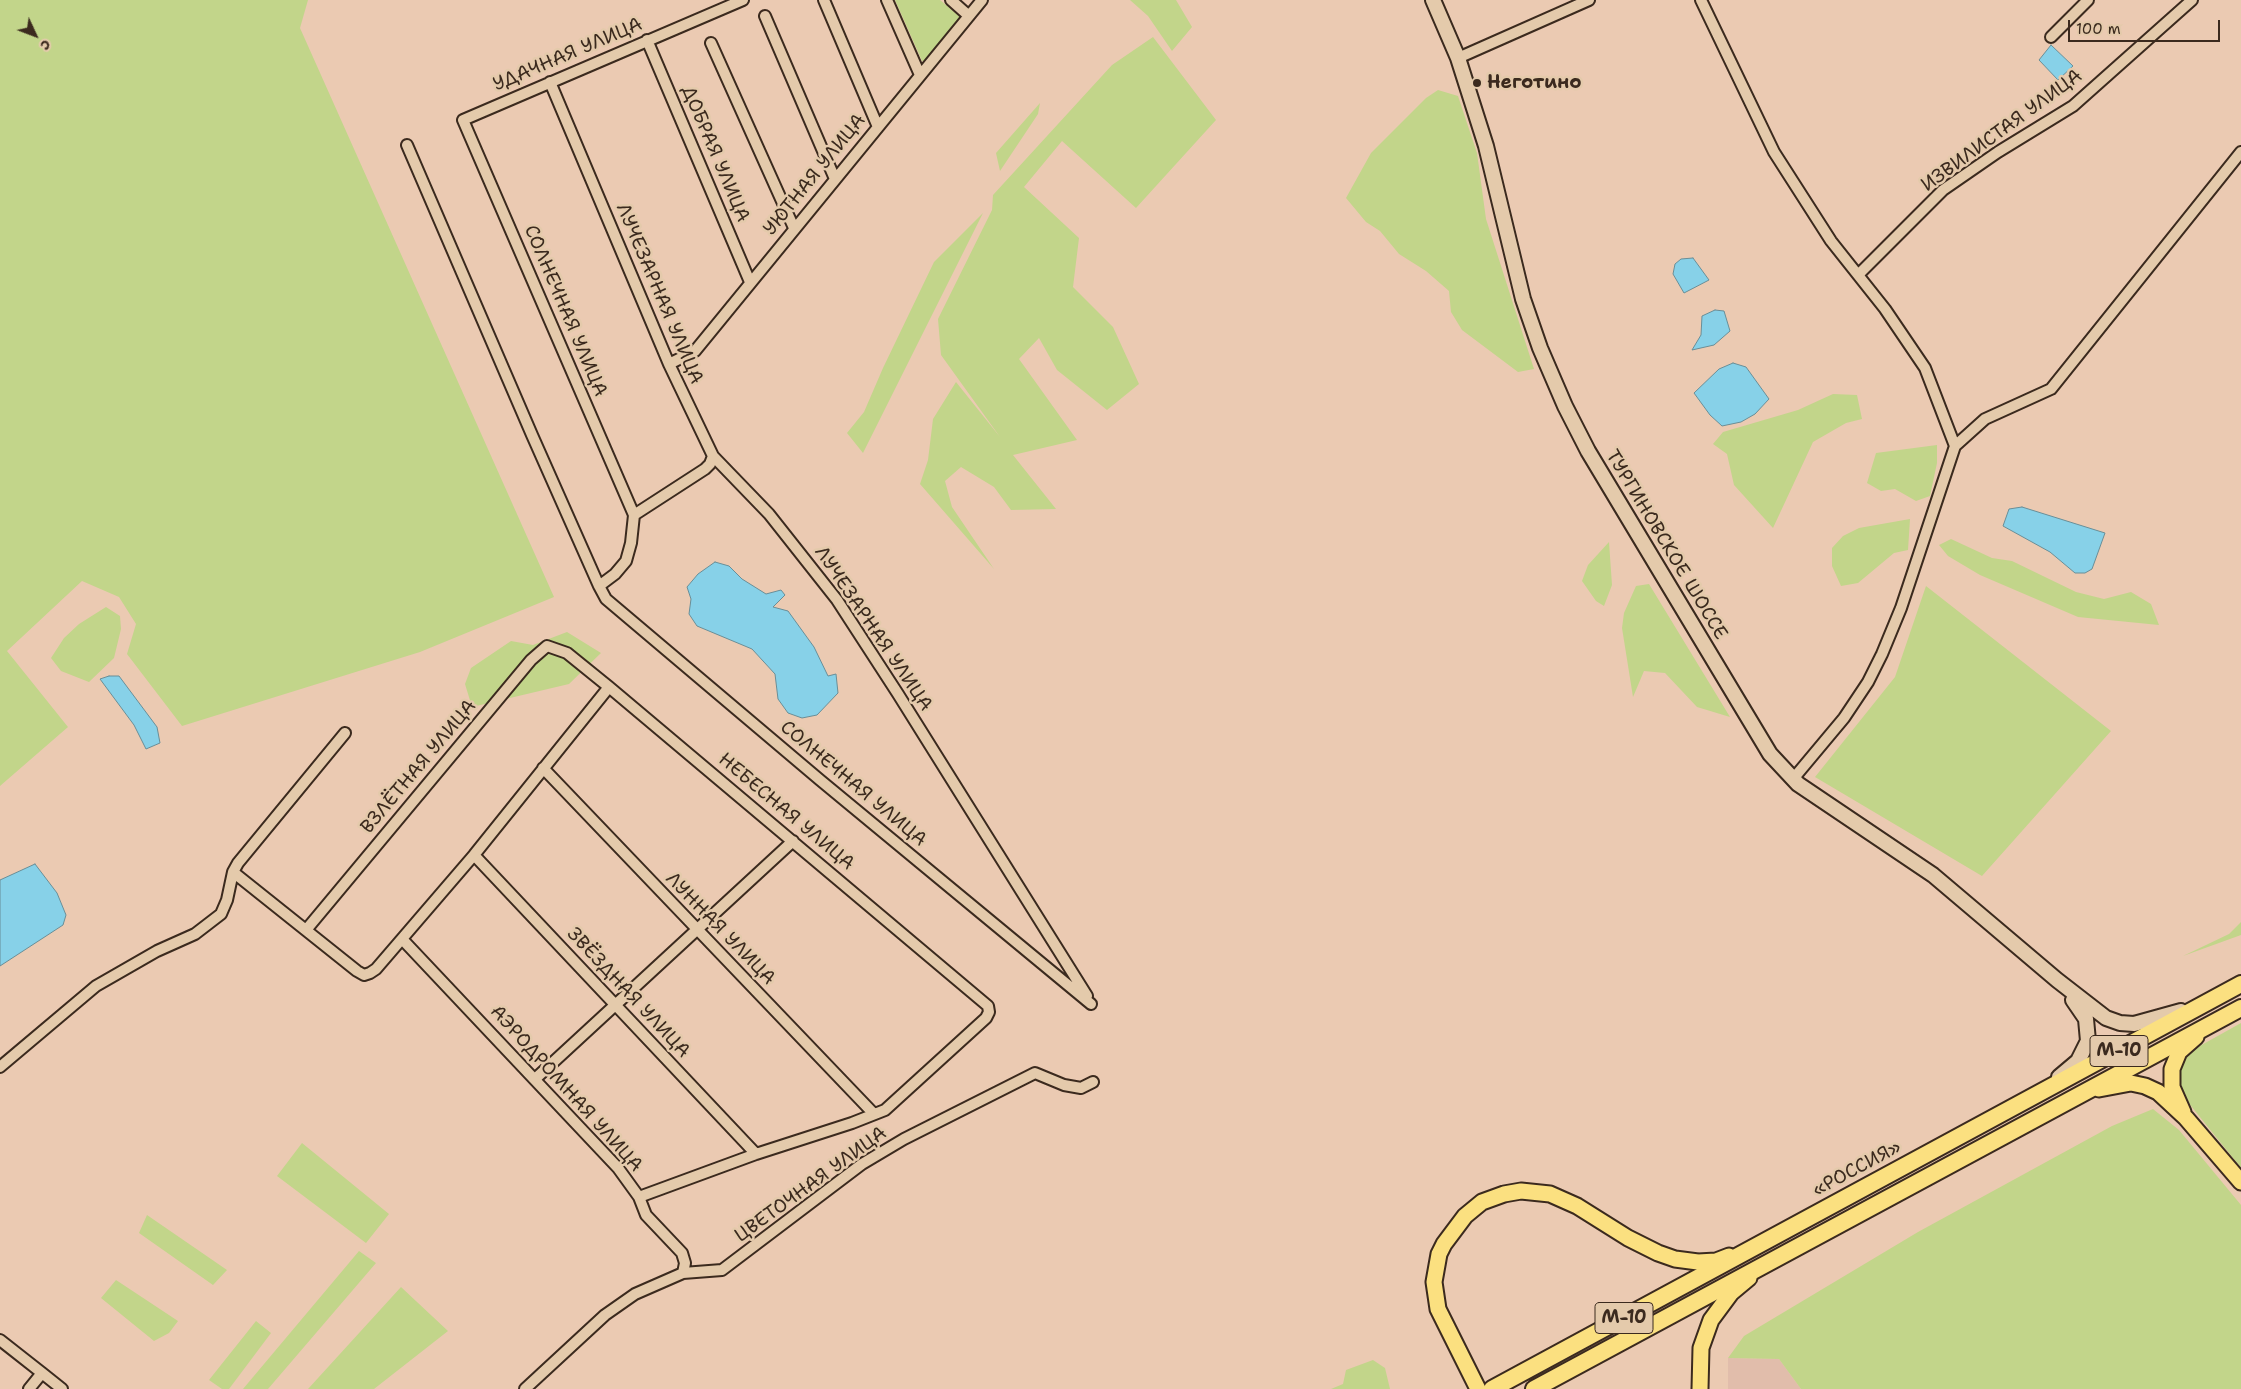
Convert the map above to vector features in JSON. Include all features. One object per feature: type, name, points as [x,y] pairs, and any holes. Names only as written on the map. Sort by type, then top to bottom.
[{"type":"highway","name":"«РОССИЯ»","points":[[1492,1389],[2241,984]]},
{"type":"highway","name":"М-10","points":[[1534,1389],[2241,1008]]},
{"type":"main road","name":"ТУРГИНОВСКОЕ ШОССЕ","points":[[1433,0],[1458,58],[1486,146],[1522,299],[1540,348],[1565,406],[1588,451],[1766,748],[1793,779],[1824,803],[1933,875],[2056,980],[2106,1018],[2124,1024],[2144,1023],[2204,1004]]},
{"type":"main road","name":"ТУРГИНОВСКОЕ ШОССЕ","points":[[2034,1097],[2078,1061],[2088,1041],[2088,1026],[2083,1012],[2056,980]]},
{"type":"main road","points":[[2186,1118],[2172,1087],[2173,1064],[2182,1048],[2214,1022]]},
{"type":"main road","points":[[2081,1094],[2118,1084],[2138,1084],[2158,1092],[2186,1118],[2241,1182]]},
{"type":"main road","points":[[1478,1389],[1453,1344],[1434,1296],[1439,1254],[1456,1225],[1482,1202],[1499,1195],[1521,1191],[1550,1194],[1577,1206],[1645,1248],[1676,1259],[1716,1261],[1756,1247]]},
{"type":"main road","points":[[1700,1389],[1701,1348],[1710,1320],[1731,1293],[1767,1264]]},
{"type":"street","name":"УДАЧНАЯ УЛИЦА","points":[[463,120],[743,0]]},
{"type":"street","points":[[824,0],[878,127]]},
{"type":"street","points":[[887,0],[920,75]]},
{"type":"street","points":[[951,0],[969,16]]},
{"type":"street","name":"УЮТНАЯ УЛИЦА","points":[[669,364],[696,351],[794,228],[982,0]]},
{"type":"street","points":[[1458,58],[1589,0]]},
{"type":"street","points":[[1701,0],[1774,152],[1830,241],[1886,309],[1925,368],[1955,446]]},
{"type":"street","points":[[2051,37],[2088,0]]},
{"type":"street","name":"ИЗВИЛИСТАЯ УЛИЦА","points":[[1858,275],[1943,190],[1998,152],[2073,106],[2192,0]]},
{"type":"street","points":[[765,16],[835,179]]},
{"type":"street","name":"ДОБРАЯ УЛИЦА","points":[[647,40],[750,282]]},
{"type":"street","points":[[711,43],[794,228]]},
{"type":"street","name":"ЛУЧЕЗАРНАЯ УЛИЦА","points":[[550,82],[669,364],[713,456],[769,514],[837,600],[898,694],[1091,1004]]},
{"type":"street","name":"СОЛНЕЧНАЯ УЛИЦА","points":[[463,120],[634,515]]},
{"type":"street","name":"СОЛНЕЧНАЯ УЛИЦА","points":[[407,145],[606,599],[1091,1004]]},
{"type":"street","points":[[1793,779],[1844,718],[1868,682],[1882,654],[1901,608],[1955,446],[1985,420],[2051,389],[2241,152]]},
{"type":"street","points":[[599,586],[615,574],[626,561],[631,544],[634,515],[705,469],[710,464],[713,456]]},
{"type":"street","name":"ВЗЛЁТНАЯ УЛИЦА","points":[[306,930],[538,652],[546,646],[567,653]]},
{"type":"street","name":"НЕБЕСНАЯ УЛИЦА","points":[[567,653],[988,1006],[989,1012],[986,1018],[885,1110],[874,1114]]},
{"type":"street","points":[[233,872],[364,975],[376,969],[474,855],[609,687]]},
{"type":"street","points":[[0,1067],[96,986],[157,951],[206,927],[221,914],[233,872],[238,862],[345,733]]},
{"type":"street","name":"ЛУННАЯ УЛИЦА","points":[[543,768],[874,1114]]},
{"type":"street","points":[[535,1079],[793,841]]},
{"type":"street","name":"ЗВЁЗДНАЯ УЛИЦА","points":[[474,855],[756,1154]]},
{"type":"street","name":"АЭРОДРОМНАЯ УЛИЦА","points":[[402,939],[618,1168],[639,1197],[646,1215],[682,1253],[685,1263],[683,1273]]},
{"type":"street","name":"ЦВЕТОЧНАЯ УЛИЦА","points":[[525,1389],[605,1315],[635,1294],[683,1273],[722,1270],[862,1164],[904,1139],[1035,1073],[1064,1085],[1081,1088],[1093,1082]]},
{"type":"street","points":[[639,1197],[756,1154],[874,1114]]},
{"type":"street","points":[[0,1340],[62,1389]]},
{"type":"street","points":[[29,1389],[42,1373]]},
{"type":"shaded area","points":[[1728,1358],[1779,1359],[1801,1389],[1728,1389]]},
{"type":"green space","points":[[0,0],[308,0],[300,28],[554,597],[420,652],[182,726],[127,654],[136,624],[119,597],[82,581],[7,651],[68,727],[0,786]]},
{"type":"green space","points":[[895,0],[940,0],[959,16],[960,24],[927,61],[922,61]]},
{"type":"green space","points":[[1130,0],[1176,0],[1192,27],[1172,51],[1148,16]]},
{"type":"green space","points":[[1153,37],[1216,120],[1136,208],[1062,141],[1024,187],[1079,238],[1073,287],[1113,327],[1139,384],[1107,410],[1057,370],[1039,338],[1019,359],[1077,440],[1013,455],[1056,509],[1011,510],[994,487],[961,467],[945,481],[952,507],[994,569],[920,484],[928,460],[933,419],[956,382],[1000,437],[941,355],[938,319],[992,210],[993,195],[1112,65]]},
{"type":"green space","points":[[1438,90],[1458,96],[1477,153],[1486,219],[1534,369],[1518,372],[1462,330],[1451,312],[1449,291],[1426,271],[1399,254],[1380,231],[1366,222],[1346,198],[1371,153],[1426,98]]},
{"type":"green space","points":[[1040,103],[1038,114],[1000,171],[996,153]]},
{"type":"green space","points":[[983,213],[863,453],[847,433],[864,412],[934,262]]},
{"type":"green space","points":[[1833,394],[1857,395],[1862,419],[1846,423],[1813,442],[1773,528],[1734,485],[1727,454],[1713,444],[1723,432],[1798,410]]},
{"type":"green space","points":[[1937,445],[1937,463],[1930,496],[1916,501],[1895,489],[1881,491],[1867,483],[1876,453]]},
{"type":"green space","points":[[1910,519],[1908,550],[1894,553],[1858,583],[1841,586],[1832,566],[1832,548],[1843,536],[1859,528]]},
{"type":"green space","points":[[1951,539],[1992,558],[2012,561],[2076,592],[2104,599],[2131,592],[2151,604],[2159,625],[2078,617],[1980,575],[1948,556],[1939,545]]},
{"type":"green space","points":[[1609,542],[1612,585],[1604,606],[1596,601],[1582,581],[1588,565]]},
{"type":"green space","points":[[1649,584],[1730,717],[1697,707],[1665,673],[1644,671],[1633,697],[1622,628],[1624,613],[1636,586]]},
{"type":"green space","points":[[1926,586],[2111,731],[1982,876],[1815,777],[1895,677]]},
{"type":"green space","points":[[106,607],[120,616],[121,629],[114,658],[89,682],[61,671],[51,658],[64,638],[79,624]]},
{"type":"green space","points":[[567,632],[601,653],[569,684],[472,707],[465,684],[471,668],[511,641],[533,645]]},
{"type":"green space","points":[[2241,922],[2241,935],[2183,956],[2229,934]]},
{"type":"green space","points":[[2241,1023],[2241,1168],[2183,1096],[2178,1072],[2189,1052]]},
{"type":"green space","points":[[2153,1109],[2179,1130],[2241,1205],[2241,1389],[1801,1389],[1779,1359],[1728,1358],[1744,1336],[1918,1232],[2112,1126]]},
{"type":"green space","points":[[302,1143],[389,1214],[366,1243],[277,1176]]},
{"type":"green space","points":[[147,1215],[227,1270],[213,1285],[139,1233]]},
{"type":"green space","points":[[359,1251],[376,1263],[268,1389],[243,1389]]},
{"type":"green space","points":[[116,1280],[178,1321],[169,1333],[154,1341],[101,1298]]},
{"type":"green space","points":[[401,1287],[448,1331],[374,1389],[308,1389]]},
{"type":"green space","points":[[256,1321],[271,1333],[229,1389],[222,1389],[209,1380]]},
{"type":"green space","points":[[1373,1360],[1385,1368],[1390,1389],[1331,1389],[1343,1384],[1346,1370]]},
{"type":"water","points":[[2051,45],[2073,66],[2058,80],[2039,60]]},
{"type":"water","points":[[1693,258],[1709,280],[1684,293],[1673,274],[1675,264],[1681,259]]},
{"type":"water","points":[[1715,310],[1724,311],[1730,331],[1714,345],[1692,350],[1701,335],[1702,316]]},
{"type":"water","points":[[1733,363],[1746,367],[1769,399],[1755,414],[1741,422],[1722,426],[1710,415],[1694,393],[1719,369]]},
{"type":"water","points":[[2022,507],[2105,533],[2092,569],[2085,573],[2075,573],[2050,552],[2003,526],[2009,509]]},
{"type":"water","points":[[715,562],[729,566],[742,579],[766,594],[781,590],[785,595],[773,607],[788,611],[814,647],[828,676],[836,674],[838,693],[817,715],[802,718],[788,713],[778,699],[775,674],[752,649],[697,626],[689,614],[691,599],[687,587],[698,574]]},
{"type":"water","points":[[109,676],[119,676],[157,727],[160,743],[146,749],[134,725],[100,679]]},
{"type":"water","points":[[35,864],[57,893],[66,915],[63,925],[0,966],[0,880]]},
{"type":"place","name":"Неготино","points":[[1477,83]]}]
